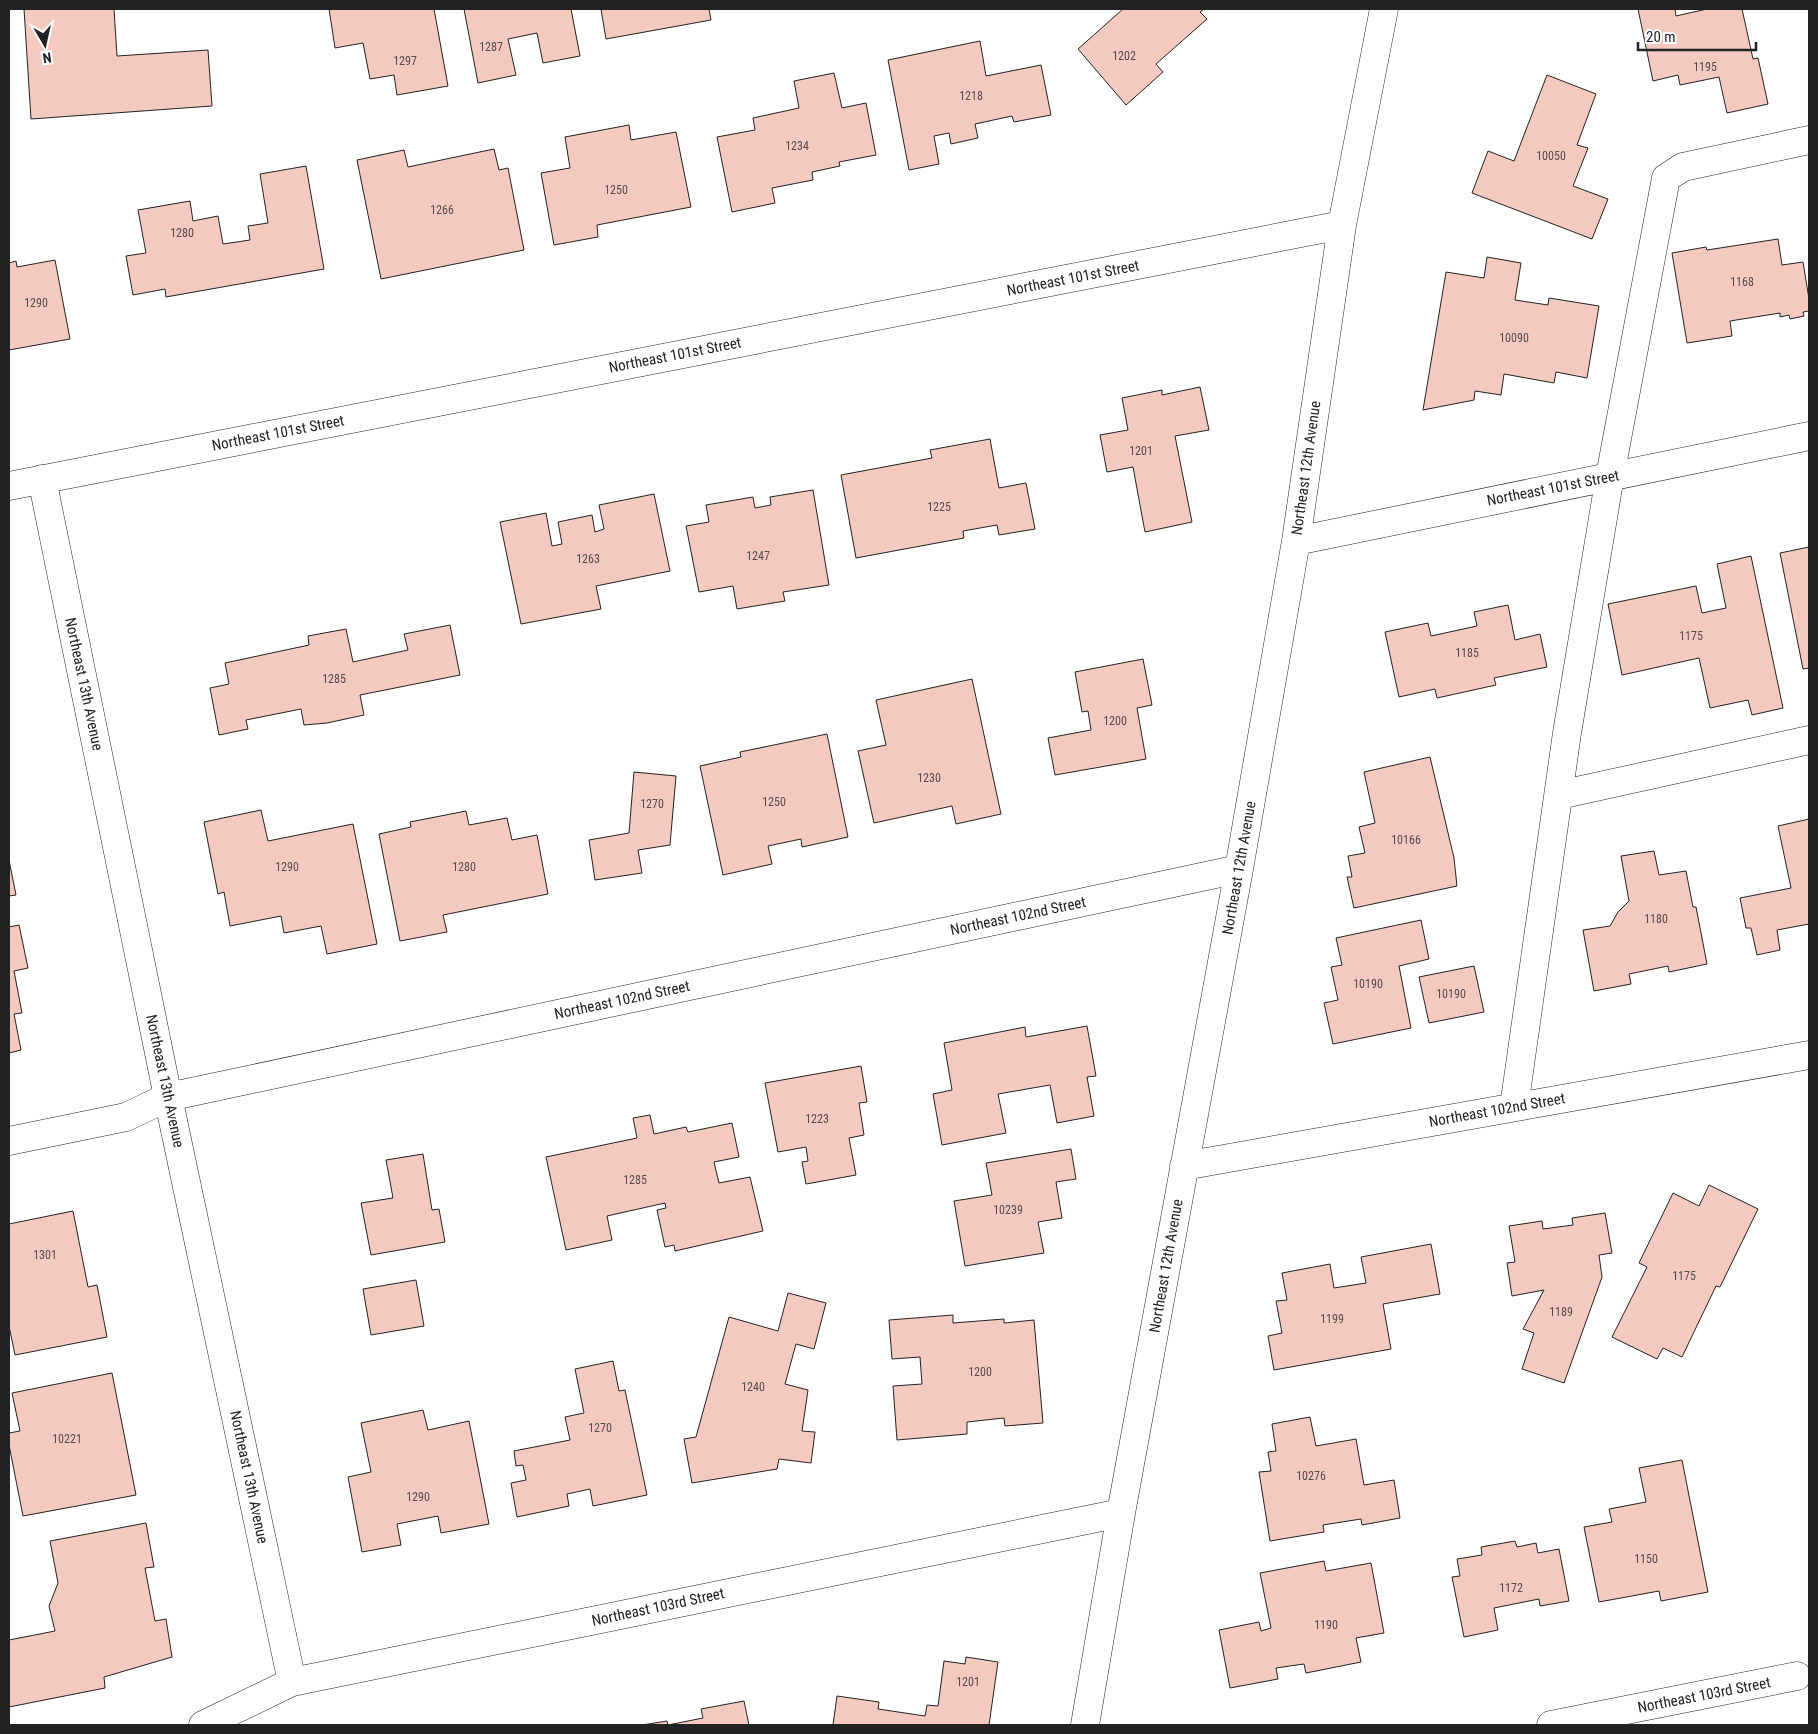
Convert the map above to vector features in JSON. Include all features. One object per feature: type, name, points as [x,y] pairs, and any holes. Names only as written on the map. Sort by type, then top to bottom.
[{"type":"street","name":"Northeast 12th Avenue","points":[[1085,1725],[1121,1513],[1239,869],[1296,541],[1342,225],[1384,9]]},
{"type":"street","points":[[1514,1107],[1567,733],[1610,476],[1666,178],[1683,167],[1809,140]]},
{"type":"street","name":"Northeast 101st Street","points":[[9,486],[1342,225]]},
{"type":"street","name":"Northeast 101st Street","points":[[1296,541],[1809,436]]},
{"type":"street","name":"Northeast 13th Avenue","points":[[42,479],[168,1097],[292,1682]]},
{"type":"street","points":[[1559,795],[1809,740]]},
{"type":"street","name":"Northeast 102nd Street","points":[[9,1141],[126,1117],[168,1097],[1239,869]]},
{"type":"street","name":"Northeast 102nd Street","points":[[1184,1166],[1809,1055]]},
{"type":"street","name":"Northeast 103rd Street","points":[[204,1725],[292,1682],[1121,1513]]},
{"type":"street","name":"Northeast 103rd Street","points":[[1551,1725],[1797,1676]]},
{"type":"building","points":[[24,9],[114,9],[117,56],[208,50],[212,106],[31,119]]},
{"type":"building","points":[[329,9],[434,9],[448,86],[397,95],[394,75],[370,79],[363,43],[335,48]]},
{"type":"building","points":[[464,9],[571,9],[580,56],[543,63],[537,33],[508,39],[516,75],[478,83]]},
{"type":"building","points":[[601,9],[709,9],[711,20],[606,39]]},
{"type":"building","points":[[1123,9],[1204,9],[1200,12],[1207,19],[1156,64],[1163,72],[1126,105],[1078,49]]},
{"type":"building","points":[[1638,9],[1675,9],[1676,16],[1707,9],[1742,9],[1753,59],[1758,58],[1768,104],[1727,113],[1719,77],[1680,85],[1678,75],[1653,81]]},
{"type":"building","points":[[980,41],[986,76],[1041,65],[1051,115],[1014,122],[1012,116],[975,124],[978,138],[951,144],[949,133],[934,136],[939,164],[909,170],[888,60]]},
{"type":"building","points":[[834,73],[842,108],[866,103],[876,155],[839,162],[840,166],[812,172],[813,180],[772,188],[775,203],[732,212],[717,137],[755,130],[753,118],[799,108],[794,81]]},
{"type":"building","points":[[1547,75],[1596,94],[1577,145],[1588,148],[1573,186],[1608,199],[1592,239],[1472,193],[1488,151],[1514,161]]},
{"type":"building","points":[[629,125],[631,140],[676,132],[691,207],[597,225],[598,237],[554,245],[541,173],[570,168],[565,137]]},
{"type":"building","points":[[494,149],[499,170],[508,168],[524,250],[381,279],[357,160],[404,150],[408,167]]},
{"type":"building","points":[[306,166],[324,269],[166,297],[165,289],[133,295],[126,256],[146,253],[138,210],[190,201],[193,221],[218,216],[223,244],[250,240],[248,226],[268,223],[260,174]]},
{"type":"building","points":[[1778,239],[1782,265],[1803,262],[1809,311],[1803,312],[1804,316],[1790,319],[1789,315],[1780,317],[1780,313],[1730,321],[1732,336],[1687,343],[1672,253],[1706,247],[1707,250]]},
{"type":"building","points":[[1487,257],[1521,263],[1515,300],[1548,305],[1549,298],[1599,306],[1587,378],[1556,372],[1554,383],[1504,374],[1501,395],[1475,391],[1474,400],[1423,410],[1446,272],[1484,278]]},
{"type":"building","points":[[55,260],[70,339],[9,350],[9,263],[16,261],[17,267]]},
{"type":"building","points":[[1200,387],[1209,430],[1175,436],[1192,522],[1145,532],[1133,467],[1107,472],[1100,435],[1128,430],[1122,398],[1162,390],[1162,395]]},
{"type":"building","points":[[990,439],[999,488],[1026,483],[1035,529],[999,535],[997,525],[963,531],[964,538],[856,558],[841,475],[932,458],[930,450]]},
{"type":"building","points":[[813,490],[829,585],[783,592],[785,601],[737,609],[733,586],[699,592],[686,526],[709,522],[706,505],[753,497],[755,508],[771,505],[770,497]]},
{"type":"building","points":[[654,494],[670,571],[596,586],[601,609],[521,624],[500,522],[546,513],[552,546],[562,544],[558,522],[592,515],[595,532],[604,529],[599,505]]},
{"type":"building","points":[[1809,547],[1809,668],[1803,669],[1780,553]]},
{"type":"building","points":[[1751,556],[1783,708],[1752,715],[1748,700],[1710,708],[1699,658],[1622,675],[1608,604],[1696,586],[1702,613],[1726,608],[1717,564]]},
{"type":"building","points":[[1508,605],[1515,640],[1540,634],[1547,667],[1494,678],[1496,685],[1437,698],[1435,689],[1399,697],[1385,632],[1428,623],[1431,636],[1477,626],[1474,612]]},
{"type":"building","points":[[450,625],[460,675],[360,695],[364,715],[327,723],[304,725],[301,709],[246,720],[248,729],[219,735],[210,688],[229,684],[225,663],[309,645],[308,636],[346,629],[353,662],[408,650],[404,634]]},
{"type":"building","points":[[1143,659],[1152,705],[1137,708],[1146,759],[1055,775],[1048,738],[1091,730],[1088,711],[1082,712],[1075,672]]},
{"type":"building","points":[[972,679],[1001,814],[956,824],[952,806],[874,823],[858,751],[886,745],[876,700]]},
{"type":"building","points":[[827,734],[848,837],[802,847],[801,839],[768,846],[772,864],[723,875],[700,766],[741,757],[740,752]]},
{"type":"building","points":[[1430,757],[1454,858],[1457,886],[1354,908],[1347,877],[1352,877],[1348,856],[1365,853],[1359,827],[1375,823],[1364,772]]},
{"type":"building","points":[[634,772],[676,776],[670,845],[638,850],[642,873],[595,880],[589,840],[629,833]]},
{"type":"building","points":[[261,810],[268,841],[353,824],[377,944],[327,954],[321,926],[284,933],[281,916],[230,926],[224,892],[218,894],[204,822]]},
{"type":"building","points":[[466,811],[469,825],[507,818],[512,840],[537,835],[548,894],[443,915],[447,932],[400,941],[379,834],[411,827],[410,822]]},
{"type":"building","points":[[1809,819],[1809,924],[1777,930],[1780,950],[1757,955],[1751,928],[1746,928],[1740,898],[1791,888],[1778,826]]},
{"type":"building","points":[[1654,851],[1659,875],[1686,871],[1693,907],[1696,907],[1707,964],[1669,972],[1668,966],[1629,974],[1631,984],[1594,991],[1583,930],[1610,926],[1618,912],[1629,901],[1621,856]]},
{"type":"building","points":[[9,860],[16,895],[9,896]]},
{"type":"building","points":[[1421,920],[1429,959],[1399,966],[1411,1028],[1333,1044],[1324,1003],[1338,1000],[1331,967],[1342,965],[1336,938]]},
{"type":"building","points":[[19,925],[28,968],[14,971],[22,1013],[14,1014],[21,1050],[9,1053],[9,927]]},
{"type":"building","points":[[1474,966],[1484,1012],[1429,1023],[1419,977]]},
{"type":"building","points":[[1087,1026],[1096,1076],[1087,1077],[1094,1116],[1057,1123],[1050,1085],[998,1094],[1006,1133],[942,1145],[933,1094],[952,1090],[944,1043],[1025,1027],[1026,1037]]},
{"type":"building","points":[[861,1066],[867,1102],[859,1103],[864,1135],[849,1138],[856,1175],[806,1184],[802,1162],[808,1161],[806,1147],[778,1152],[765,1083]]},
{"type":"building","points":[[650,1115],[654,1134],[686,1127],[688,1132],[732,1123],[739,1157],[714,1162],[719,1183],[750,1177],[763,1231],[675,1251],[674,1245],[665,1247],[657,1210],[666,1208],[665,1203],[607,1216],[612,1240],[566,1250],[546,1157],[637,1138],[633,1118]]},
{"type":"building","points":[[1071,1149],[1076,1179],[1056,1182],[1062,1218],[1038,1222],[1044,1253],[965,1266],[954,1201],[992,1195],[986,1163]]},
{"type":"building","points":[[423,1154],[432,1210],[439,1209],[445,1242],[371,1255],[361,1203],[393,1198],[386,1160]]},
{"type":"building","points":[[1709,1185],[1758,1209],[1720,1287],[1716,1286],[1682,1357],[1663,1348],[1657,1359],[1612,1337],[1647,1267],[1639,1263],[1673,1193],[1699,1206]]},
{"type":"building","points":[[73,1211],[88,1287],[97,1285],[107,1337],[15,1355],[9,1326],[9,1224]]},
{"type":"building","points":[[1605,1213],[1612,1253],[1599,1255],[1602,1277],[1564,1383],[1522,1369],[1534,1333],[1523,1329],[1544,1290],[1512,1296],[1507,1263],[1515,1262],[1509,1226],[1542,1221],[1543,1229],[1573,1225],[1572,1218]]},
{"type":"building","points":[[1431,1244],[1440,1294],[1383,1304],[1391,1349],[1274,1370],[1268,1336],[1282,1333],[1276,1301],[1287,1300],[1282,1273],[1330,1264],[1334,1288],[1366,1283],[1361,1257]]},
{"type":"building","points":[[416,1280],[424,1326],[371,1335],[363,1289]]},
{"type":"building","points":[[788,1293],[826,1303],[814,1349],[796,1344],[785,1384],[808,1390],[802,1431],[815,1432],[811,1463],[779,1459],[777,1469],[692,1483],[684,1439],[696,1437],[729,1317],[778,1331]]},
{"type":"building","points":[[953,1315],[953,1323],[1004,1319],[1004,1323],[1034,1320],[1043,1423],[1005,1426],[1004,1418],[967,1422],[967,1434],[897,1440],[893,1386],[922,1384],[920,1357],[892,1359],[889,1320]]},
{"type":"building","points":[[613,1361],[619,1391],[625,1390],[647,1495],[593,1506],[590,1489],[567,1494],[569,1506],[517,1517],[511,1483],[526,1480],[523,1465],[516,1466],[514,1451],[570,1440],[565,1417],[584,1413],[575,1369]]},
{"type":"building","points":[[112,1373],[136,1495],[23,1516],[9,1445],[9,1433],[20,1431],[12,1393]]},
{"type":"building","points":[[423,1410],[428,1430],[469,1421],[489,1524],[441,1533],[438,1516],[397,1524],[401,1545],[362,1552],[348,1477],[371,1472],[361,1423]]},
{"type":"building","points":[[1310,1417],[1316,1446],[1356,1439],[1364,1485],[1394,1480],[1400,1518],[1362,1525],[1361,1519],[1323,1525],[1324,1532],[1270,1541],[1259,1472],[1271,1471],[1268,1452],[1276,1451],[1272,1424]]},
{"type":"building","points":[[1682,1460],[1708,1592],[1661,1601],[1659,1591],[1599,1602],[1584,1527],[1612,1522],[1609,1509],[1646,1502],[1639,1468]]},
{"type":"building","points":[[146,1523],[154,1567],[145,1568],[155,1621],[166,1619],[172,1657],[104,1677],[105,1688],[9,1707],[9,1640],[55,1631],[49,1606],[58,1583],[50,1541]]},
{"type":"building","points":[[1515,1541],[1517,1547],[1536,1543],[1538,1553],[1559,1549],[1569,1601],[1540,1606],[1539,1599],[1494,1608],[1498,1630],[1464,1637],[1452,1577],[1460,1576],[1457,1559],[1482,1555],[1481,1547]]},
{"type":"building","points":[[1324,1561],[1326,1571],[1371,1563],[1384,1633],[1356,1638],[1361,1662],[1306,1673],[1304,1664],[1276,1668],[1278,1679],[1230,1688],[1219,1630],[1259,1622],[1261,1631],[1271,1628],[1260,1573]]},
{"type":"building","points":[[966,1657],[998,1662],[989,1725],[833,1725],[837,1696],[879,1702],[878,1709],[925,1716],[927,1705],[938,1706],[944,1661],[965,1664]]},
{"type":"building","points":[[744,1701],[749,1725],[668,1725],[703,1718],[701,1709]]},
{"type":"building","points":[[667,1721],[668,1725],[642,1725]]}]
